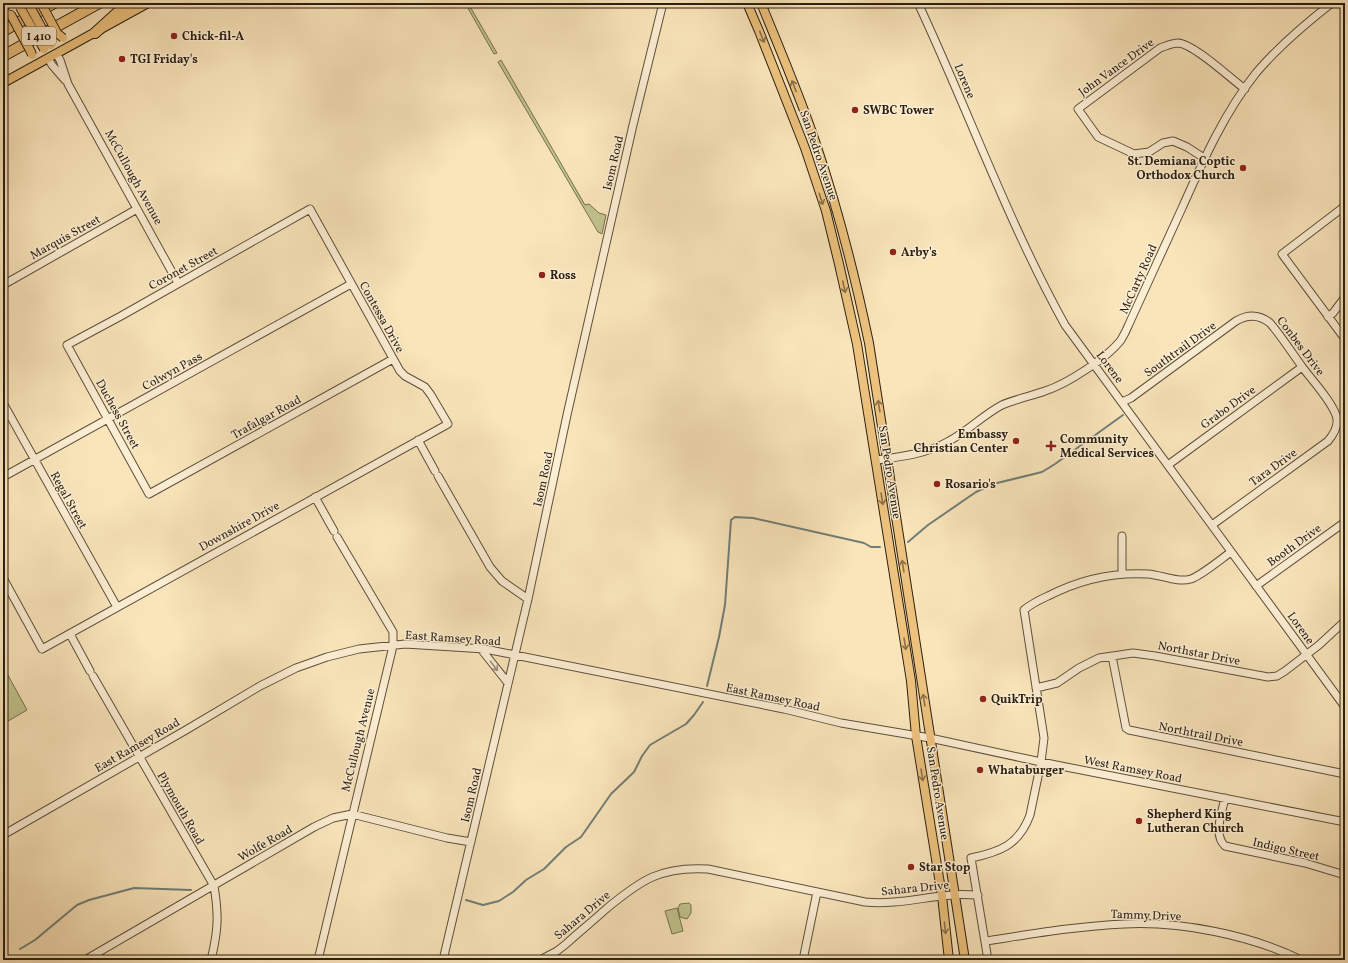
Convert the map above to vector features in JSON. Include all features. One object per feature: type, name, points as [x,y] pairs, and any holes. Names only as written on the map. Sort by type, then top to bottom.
[{"type":"highway","name":"I 410","points":[[3,31],[54,3]]},
{"type":"highway","name":"I 410","points":[[6,55],[99,3]]},
{"type":"highway","points":[[95,33],[118,12],[134,3]]},
{"type":"main road","points":[[9,3],[4,11],[11,15],[32,56],[23,72]]},
{"type":"main road","name":"McCullough Avenue","points":[[28,3],[56,54]]},
{"type":"main road","points":[[41,3],[57,33],[63,38],[72,40],[82,39]]},
{"type":"main road","points":[[3,84],[148,3]]},
{"type":"main road","name":"San Pedro Avenue","points":[[747,3],[802,139],[826,211],[857,344],[912,689],[916,736],[942,896],[949,960]]},
{"type":"main road","name":"San Pedro Avenue","points":[[761,3],[813,135],[838,215],[869,343],[965,960]]},
{"type":"main road","name":"McCullough Avenue","points":[[19,5],[48,58]]},
{"type":"main road","points":[[795,122],[807,118]]},
{"type":"main road","points":[[802,139],[813,135]]},
{"type":"main road","points":[[899,606],[909,605]]},
{"type":"street","name":"Isom Road","points":[[443,960],[528,599],[567,415],[633,125],[663,3]]},
{"type":"street","name":"Lorene","points":[[918,3],[1003,199],[1046,291],[1065,326],[1094,363],[1345,707]]},
{"type":"street","name":"McCarty Road","points":[[876,460],[918,453],[940,446],[1000,406],[1010,401],[1057,386],[1071,379],[1094,363],[1121,340],[1204,158],[1230,111],[1256,74],[1270,58],[1302,27],[1332,3]]},
{"type":"street","name":"John Vance Drive","points":[[1204,158],[1188,147],[1173,142],[1163,143],[1149,152],[1134,154],[1098,137],[1078,109],[1160,48],[1168,44],[1178,43],[1189,45],[1245,90]]},
{"type":"street","name":"McCullough Avenue","points":[[56,54],[60,60],[68,84],[178,283]]},
{"type":"street","name":"McCullough Avenue","points":[[48,58],[68,84]]},
{"type":"street","points":[[1345,206],[1282,254],[1345,339]]},
{"type":"street","name":"Marquis Street","points":[[3,285],[137,209]]},
{"type":"street","name":"Coronet Street","points":[[66,345],[121,316],[310,209]]},
{"type":"street","name":"Contessa Drive","points":[[310,209],[400,371],[405,376],[425,387],[448,424]]},
{"type":"street","name":"Colwyn Pass","points":[[3,477],[351,284]]},
{"type":"street","points":[[1328,317],[1333,313],[1345,296]]},
{"type":"street","name":"Conbes Drive","points":[[1252,315],[1260,317],[1270,323],[1327,400],[1336,414],[1337,420]]},
{"type":"street","name":"Southtrail Drive","points":[[1122,402],[1131,398],[1236,321],[1243,317],[1252,315]]},
{"type":"street","name":"Duchess Street","points":[[66,345],[149,494]]},
{"type":"street","name":"Trafalgar Road","points":[[149,494],[393,358]]},
{"type":"street","name":"Grabo Drive","points":[[1168,465],[1302,367]]},
{"type":"street","name":"Regal Street","points":[[3,403],[117,607]]},
{"type":"street","name":"Tara Drive","points":[[1212,525],[1328,441],[1334,432],[1337,420]]},
{"type":"street","name":"Downshire Drive","points":[[3,578],[42,649],[448,424]]},
{"type":"street","points":[[418,440],[436,474],[492,569],[502,581],[528,599]]},
{"type":"street","name":"McCullough Avenue","points":[[315,497],[393,632],[393,646],[318,960]]},
{"type":"street","name":"Booth Drive","points":[[1256,586],[1345,522]]},
{"type":"street","points":[[1122,536],[1122,574]]},
{"type":"street","points":[[988,960],[971,858],[988,855],[1002,849],[1013,842],[1020,834],[1030,814],[1041,762],[1044,738],[1024,610],[1035,602],[1062,589],[1079,582],[1097,578],[1134,573],[1153,574],[1183,580],[1191,579],[1231,552]]},
{"type":"street","name":"Northstar Drive","points":[[1036,688],[1057,683],[1089,663],[1112,656],[1142,654],[1268,677],[1277,676],[1319,645],[1345,621]]},
{"type":"street","name":"Plymouth Road","points":[[70,634],[138,756],[214,886],[218,915],[217,936],[211,960]]},
{"type":"street","name":"East Ramsey Road","points":[[3,835],[260,686],[296,668],[327,657],[359,649],[419,644],[481,649],[784,709],[835,722],[880,728],[916,736]]},
{"type":"street","points":[[481,649],[508,683]]},
{"type":"street","name":"Northtrail Drive","points":[[1112,656],[1126,728],[1129,730],[1345,774]]},
{"type":"street","name":"West Ramsey Road","points":[[916,736],[1345,822]]},
{"type":"street","name":"Indigo Street","points":[[1225,798],[1219,830],[1219,839],[1225,846],[1305,863],[1345,875]]},
{"type":"street","name":"Wolfe Road","points":[[85,960],[333,818],[352,814],[447,838],[471,842]]},
{"type":"street","name":"Sahara Drive","points":[[540,960],[566,944],[630,889],[653,876],[669,871],[708,869],[865,902],[890,903],[942,896],[978,895]]},
{"type":"street","points":[[803,960],[817,892]]},
{"type":"street","name":"Tammy Drive","points":[[986,941],[1082,927],[1126,924],[1170,925],[1213,931],[1264,945],[1301,960]]},
{"type":"green space","points":[[465,3],[468,3],[497,53],[494,54]]},
{"type":"green space","points":[[501,60],[585,205],[589,204],[599,213],[606,215],[602,234],[598,232],[498,62]]},
{"type":"green space","points":[[3,666],[27,710],[3,724]]},
{"type":"green space","points":[[689,903],[691,905],[691,913],[687,919],[680,917],[678,908],[680,904]]},
{"type":"green space","points":[[677,908],[683,931],[672,934],[665,911]]},
{"type":"waterway","points":[[908,542],[928,525],[976,492],[993,484],[1042,472],[1123,415]]},
{"type":"waterway","points":[[707,686],[725,605],[731,520],[735,517],[753,518],[864,543],[871,547],[880,547]]},
{"type":"waterway","points":[[466,900],[483,905],[499,901],[513,892],[526,880],[544,869],[566,847],[581,837],[611,794],[634,772],[642,756],[650,745],[686,724],[703,702]]},
{"type":"waterway","points":[[20,949],[35,940],[77,905],[89,900],[134,888],[191,890]]},
{"type":"place","name":"Chick-fil-A","points":[[174,36]]},
{"type":"place","name":"TGI Friday's","points":[[122,59]]},
{"type":"place","name":"SWBC Tower","points":[[855,110]]},
{"type":"place","name":"St. Demiana Coptic Orthodox Church","points":[[1243,168]]},
{"type":"place","name":"Arby's","points":[[893,252]]},
{"type":"place","name":"Ross","points":[[542,275]]},
{"type":"place","name":"Embassy Christian Center","points":[[1016,441]]},
{"type":"place","name":"Community Medical Services","points":[[1051,446]]},
{"type":"place","name":"Rosario's","points":[[937,484]]},
{"type":"place","name":"QuikTrip","points":[[983,699]]},
{"type":"place","name":"Whataburger","points":[[980,770]]},
{"type":"place","name":"Shepherd King Lutheran Church","points":[[1139,821]]},
{"type":"place","name":"Star Stop","points":[[911,867]]}]
